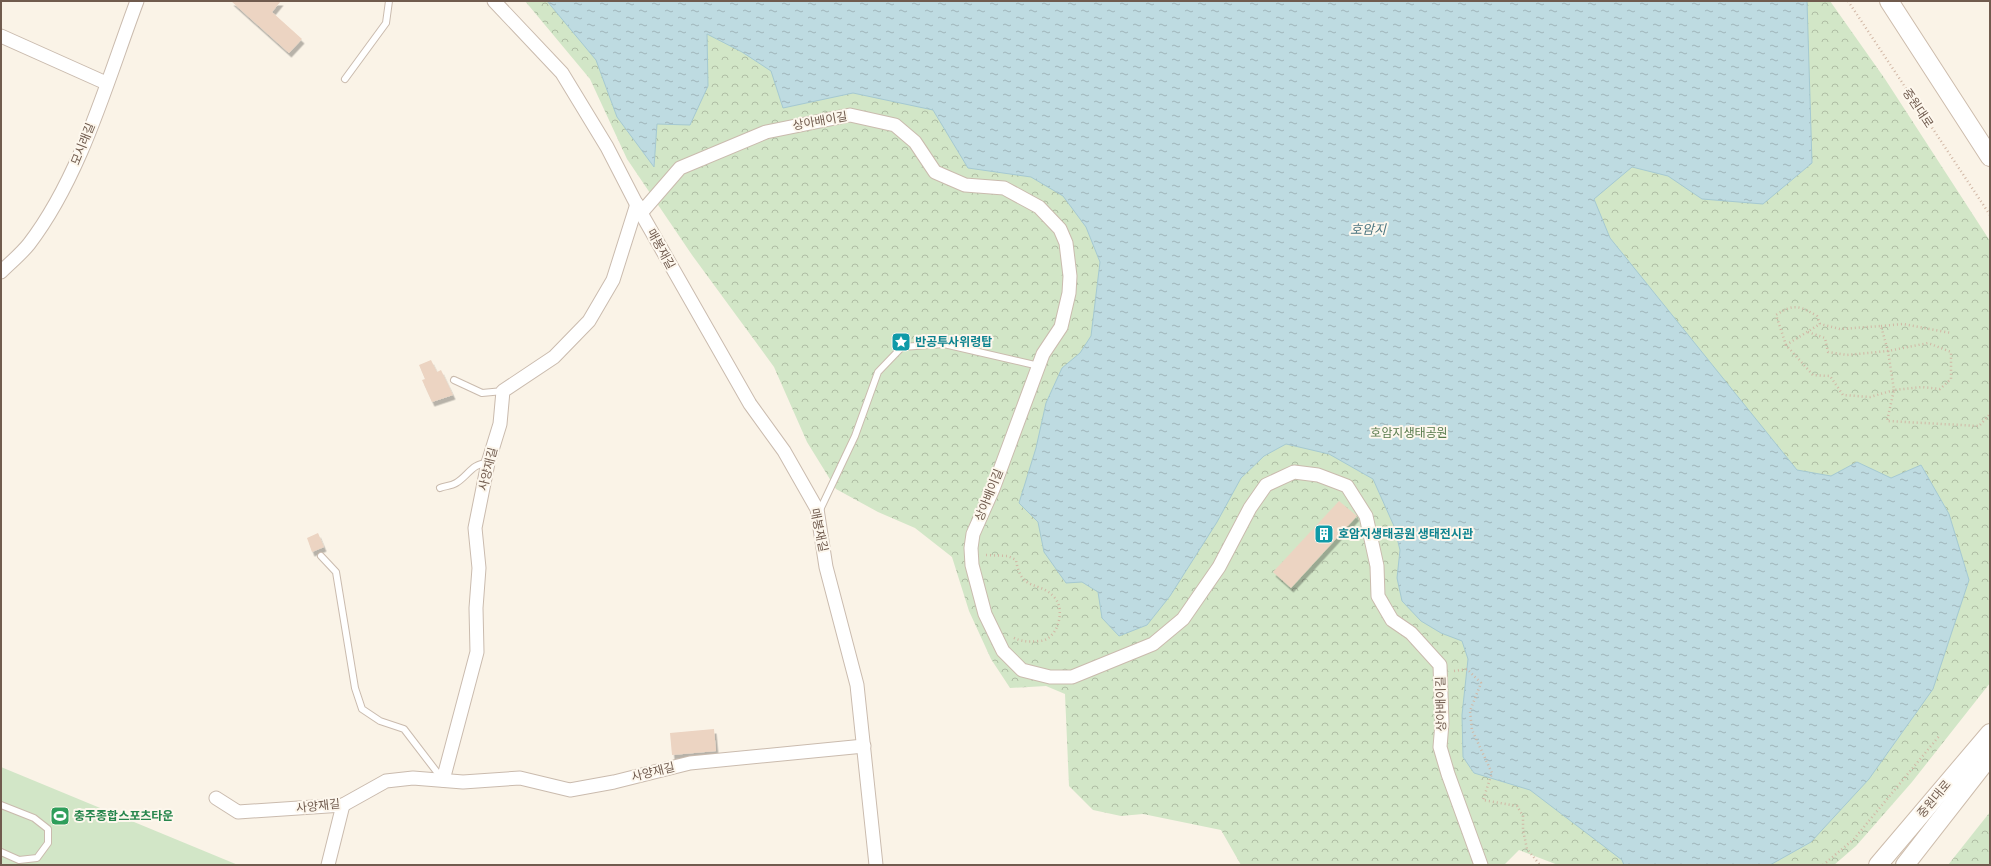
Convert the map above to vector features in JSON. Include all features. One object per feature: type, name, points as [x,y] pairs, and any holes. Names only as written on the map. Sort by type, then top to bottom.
[{"type":"main road","points":[[1889,1],[1990,157]]},
{"type":"main road","name":"중원대로","points":[[1878,865],[1990,733]]},
{"type":"main road","name":"중원대로","points":[[1905,865],[1990,756]]},
{"type":"street","name":"모시래길","points":[[1,272],[28,244],[54,204],[78,159],[137,1]]},
{"type":"street","points":[[494,1],[562,73],[607,147],[639,209],[613,280],[589,321],[554,357],[503,391]]},
{"type":"street","points":[[1,36],[106,83]]},
{"type":"street","name":"상아배이길","points":[[639,209],[680,168],[766,132],[850,115],[895,126],[915,142],[935,172],[966,185],[1004,188],[1039,207],[1060,228],[1066,243],[1070,276],[1069,294],[1061,327],[1043,354],[993,489],[973,534],[971,548],[972,565],[985,614],[1003,651],[1022,670],[1050,677],[1072,677],[1153,644],[1183,619],[1219,567],[1250,508],[1266,485],[1294,472],[1318,475],[1347,486],[1366,516],[1377,566],[1378,596],[1392,620],[1411,633],[1440,665],[1442,723],[1440,747],[1448,774],[1481,865]]},
{"type":"street","name":"매봉재길","points":[[639,209],[750,404],[784,451],[817,509],[826,567],[857,685],[876,865]]},
{"type":"street","name":"사양재길","points":[[443,780],[477,652],[476,608],[479,568],[475,528],[488,463],[500,424],[503,391]]},
{"type":"street","name":"사양재길","points":[[216,798],[238,812],[343,805],[386,781],[413,778],[463,782],[520,778],[570,790],[614,782],[690,763],[864,746]]},
{"type":"street","points":[[328,865],[343,805]]},
{"type":"lane","points":[[345,79],[386,23],[388,1]]},
{"type":"lane","points":[[818,515],[855,436],[878,372],[902,347],[944,344],[1039,366]]},
{"type":"lane","points":[[454,380],[482,393],[503,391]]},
{"type":"lane","points":[[440,488],[455,483],[480,463],[488,463]]},
{"type":"lane","points":[[321,556],[336,572],[354,688],[362,709],[380,721],[404,728],[443,780]]},
{"type":"lane","points":[[1,805],[34,818],[48,829],[48,843],[37,858],[18,860],[1,852]]},
{"type":"path","name":"중원대로","points":[[1848,1],[1990,215]]},
{"type":"path","points":[[1808,332],[1825,338],[1828,352],[1847,355],[1888,351],[1928,343],[1951,352],[1951,379],[1940,389],[1922,387],[1894,390],[1870,397],[1844,395],[1830,376],[1813,375],[1786,345],[1776,315],[1787,308],[1803,308],[1817,316],[1820,324]]},
{"type":"path","points":[[1786,345],[1820,324],[1840,329],[1903,324],[1951,333]]},
{"type":"path","points":[[1881,326],[1888,351],[1894,390],[1887,421],[1979,426],[1990,414]]},
{"type":"path","points":[[985,555],[1008,556],[1016,560],[1018,572],[1027,583],[1050,593],[1059,605],[1060,617],[1056,631],[1044,641],[1022,642],[1010,635]]},
{"type":"path","points":[[1452,672],[1467,669],[1481,683],[1470,711],[1472,730],[1492,773],[1483,800],[1517,806],[1523,816],[1523,830],[1527,849],[1540,865]]},
{"type":"path","points":[[1823,865],[1854,839],[1940,735]]},
{"type":"green space","name":"호암지생태공원","points":[[525,1],[1830,1],[1885,79],[1990,241],[1990,683],[1912,782],[1856,846],[1834,865],[1558,865],[1519,850],[1504,865],[1241,865],[1221,830],[1143,814],[1121,816],[1093,810],[1069,786],[1065,694],[1046,686],[1010,688],[991,659],[969,611],[952,557],[915,528],[878,512],[836,489],[807,442],[774,367],[692,255],[627,159],[590,79]]},
{"type":"green space","name":"충주종합스포츠타운","points":[[1,767],[238,865],[1,865]]},
{"type":"green space","points":[[1990,812],[1990,865],[1948,865]]},
{"type":"water","name":"호암지","points":[[547,1],[1807,1],[1812,163],[1763,204],[1702,199],[1668,176],[1632,167],[1594,199],[1610,238],[1797,470],[1831,476],[1857,462],[1891,478],[1921,465],[1949,514],[1969,580],[1933,689],[1869,779],[1811,842],[1770,865],[1624,865],[1622,860],[1530,790],[1474,773],[1463,757],[1462,715],[1468,659],[1462,641],[1441,633],[1421,621],[1402,601],[1397,578],[1400,550],[1394,526],[1373,479],[1329,454],[1286,444],[1264,456],[1241,478],[1217,522],[1170,596],[1147,625],[1119,636],[1102,618],[1098,592],[1082,582],[1066,583],[1044,552],[1038,522],[1019,503],[1036,448],[1046,403],[1062,368],[1080,353],[1091,336],[1100,262],[1086,227],[1063,196],[1031,177],[968,168],[933,110],[853,93],[783,108],[771,71],[742,52],[707,34],[708,86],[690,125],[657,124],[654,167],[617,117],[596,60]]},
{"type":"building","points":[[231,1],[281,1],[272,12],[302,39],[289,53]]},
{"type":"building","points":[[431,360],[437,372],[441,370],[453,395],[432,402],[422,380],[425,379],[419,365]]},
{"type":"building","name":"호암지생태공원 생태전시관","points":[[1339,501],[1357,516],[1291,588],[1273,572]]},
{"type":"building","points":[[318,533],[324,547],[312,552],[307,538]]},
{"type":"building","points":[[714,729],[716,751],[672,755],[670,733]]},
{"type":"place","name":"반공투사위령탑","points":[[901,342]]},
{"type":"place","name":"호암지생태공원 생태전시관","points":[[1324,534]]},
{"type":"place","name":"충주종합스포츠타운","points":[[60,816]]}]
